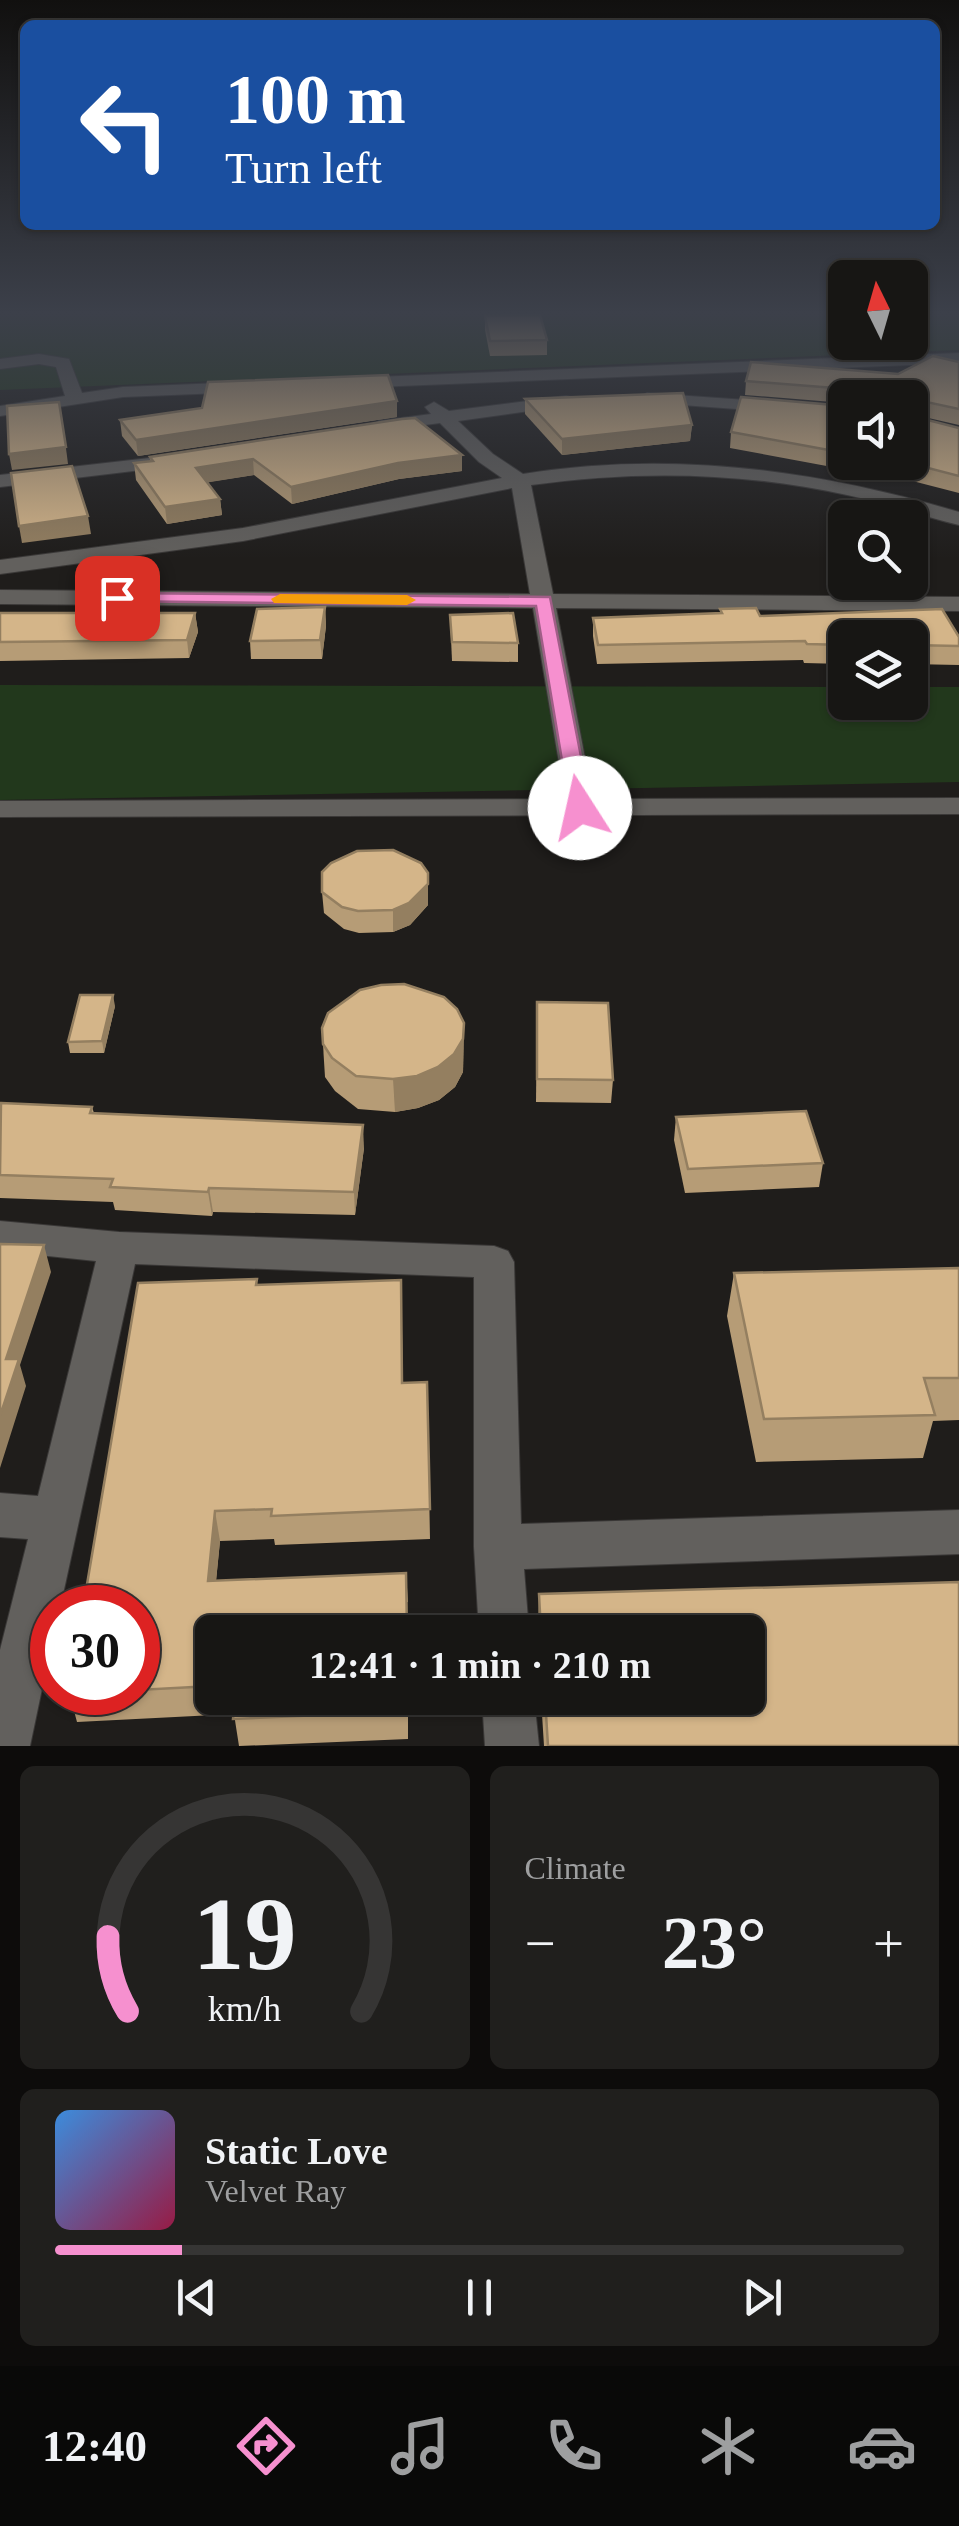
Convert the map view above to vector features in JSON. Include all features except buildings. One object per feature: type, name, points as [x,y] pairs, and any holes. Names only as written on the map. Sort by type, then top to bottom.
[{"type":"street","points":[[0,411],[96,395]]},
{"type":"street","points":[[422,395],[486,458],[521,482],[580,808]]},
{"type":"street","points":[[0,398],[75,398]]},
{"type":"street","points":[[632,398],[746,402],[828,410]]},
{"type":"street","points":[[366,428],[582,400]]},
{"type":"street","points":[[0,481],[196,457]]},
{"type":"street","points":[[0,568],[233,537],[521,482],[624,469],[730,470],[841,486],[959,519]]},
{"type":"street","points":[[0,597],[959,604]]},
{"type":"street","points":[[0,809],[959,806]]},
{"type":"street","points":[[0,1236],[118,1248],[494,1262],[498,1546],[503,1615]]},
{"type":"street","points":[[3,1746],[118,1248]]},
{"type":"street","points":[[0,1515],[55,1519]]},
{"type":"street","points":[[498,1546],[959,1532]]},
{"type":"street","points":[[509,1715],[512,1746]]},
{"type":"green space","points":[[0,685],[828,687],[828,720],[928,720],[928,687],[959,687],[959,782],[0,800]]},
{"type":"slow traffic","points":[[280,599],[407,600]]},
{"type":"route","points":[[117,598],[544,601],[580,808]]}]
